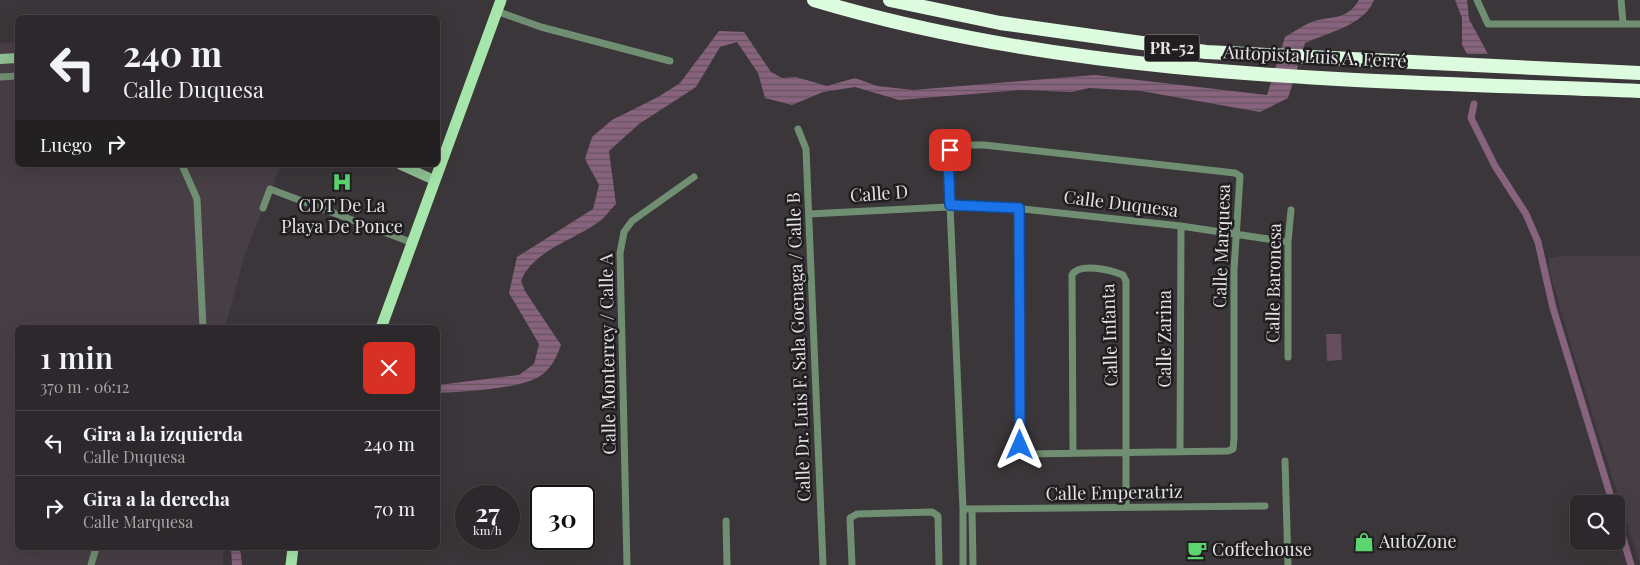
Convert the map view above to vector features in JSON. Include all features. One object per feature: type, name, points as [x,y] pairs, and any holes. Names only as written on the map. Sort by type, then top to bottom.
[{"type":"highway","name":"Autopista Luis A. Ferré","points":[[814,0],[872,15],[1001,43],[1170,67],[1344,78],[1640,91]]},
{"type":"highway","name":"Autopista Luis A. Ferré","points":[[890,0],[1000,23],[1206,52],[1640,72]]},
{"type":"main road","points":[[440,164],[501,0]]},
{"type":"main road","points":[[382,325],[439,167]]},
{"type":"main road","points":[[291,565],[293,550]]},
{"type":"street","points":[[1477,0],[1488,24],[1640,24]]},
{"type":"street","points":[[1621,0],[1624,23]]},
{"type":"street","points":[[496,12],[670,61]]},
{"type":"street","points":[[0,59],[15,58]]},
{"type":"street","points":[[0,77],[15,76]]},
{"type":"street","name":"Calle Dr. Luis F. Sala Goenaga / Calle B","points":[[798,129],[806,149],[824,565]]},
{"type":"street","name":"Calle Marquesa","points":[[963,565],[963,509],[948,158],[950,150],[959,145],[984,145],[1240,176],[1236,233],[1233,449],[1228,451],[1026,454],[1020,445],[1019,208]]},
{"type":"street","points":[[183,167],[197,199],[203,325]]},
{"type":"street","points":[[405,167],[434,180]]},
{"type":"street","name":"Calle Monterrey / Calle A","points":[[627,565],[620,253],[624,232],[632,221],[694,177]]},
{"type":"street","points":[[263,208],[270,189],[413,243]]},
{"type":"street","name":"Calle D","points":[[809,214],[950,205]]},
{"type":"street","name":"Calle Duquesa","points":[[950,205],[1019,208],[1181,226],[1288,242]]},
{"type":"street","name":"Calle Baronesa","points":[[1288,357],[1288,242],[1292,210]]},
{"type":"street","name":"Calle Zarina","points":[[1180,451],[1181,226]]},
{"type":"street","name":"Calle Infanta","points":[[1073,452],[1072,275],[1074,271],[1081,268],[1118,272],[1123,275],[1126,281],[1126,507]]},
{"type":"street","points":[[1285,460],[1288,565]]},
{"type":"street","name":"Calle Emperatriz","points":[[963,509],[1265,506]]},
{"type":"street","points":[[972,509],[973,565]]},
{"type":"street","points":[[852,565],[850,518],[857,514],[932,512],[938,516],[939,565]]},
{"type":"street","points":[[726,521],[727,565]]},
{"type":"street","points":[[963,543],[973,543]]},
{"type":"street","points":[[91,565],[95,550]]},
{"type":"shaded area","points":[[1359,0],[1374,0],[1363,16],[1354,22],[1305,43],[1288,98],[1260,112],[1141,91],[1089,88],[1072,92],[1022,90],[899,100],[855,87],[823,92],[792,105],[765,98],[758,73],[737,42],[720,47],[696,87],[639,124],[609,151],[616,204],[600,221],[556,246],[535,261],[521,281],[525,291],[561,345],[551,366],[540,376],[520,384],[491,389],[440,393],[440,385],[519,375],[534,364],[539,344],[509,293],[517,257],[593,209],[599,185],[585,159],[592,137],[612,120],[658,97],[680,83],[719,31],[744,32],[771,72],[782,78],[796,77],[827,86],[855,78],[877,86],[913,90],[1095,75],[1267,95],[1285,37],[1309,23],[1343,15],[1354,7]]},
{"type":"shaded area","points":[[1455,0],[1467,0],[1469,19],[1488,54],[1467,54],[1462,45],[1462,18]]},
{"type":"shaded area","points":[[15,42],[15,167],[280,167],[245,254],[226,325],[15,325],[15,550],[223,550],[223,565],[0,565],[0,43]]},
{"type":"shaded area","points":[[1559,256],[1640,256],[1640,565],[1625,518],[1625,495],[1618,495],[1549,270],[1549,258]]},
{"type":"shaded area","points":[[1326,334],[1341,334],[1342,360],[1327,361]]},
{"type":"shaded area","points":[[231,550],[240,550],[242,565],[232,565]]},
{"type":"waterway","points":[[1474,104],[1471,118],[1495,166],[1526,214],[1538,242],[1553,308],[1610,495]]},
{"type":"waterway","points":[[1625,545],[1631,565]]},
{"type":"place","name":"CDT De La Playa De Ponce","points":[[342,182]]},
{"type":"place","name":"AutoZone","points":[[1364,542]]},
{"type":"place","name":"Coffeehouse","points":[[1197,550]]},
{"type":"route","points":[[950,150],[948,158],[950,205],[986,205],[1019,208],[1020,445]]}]
